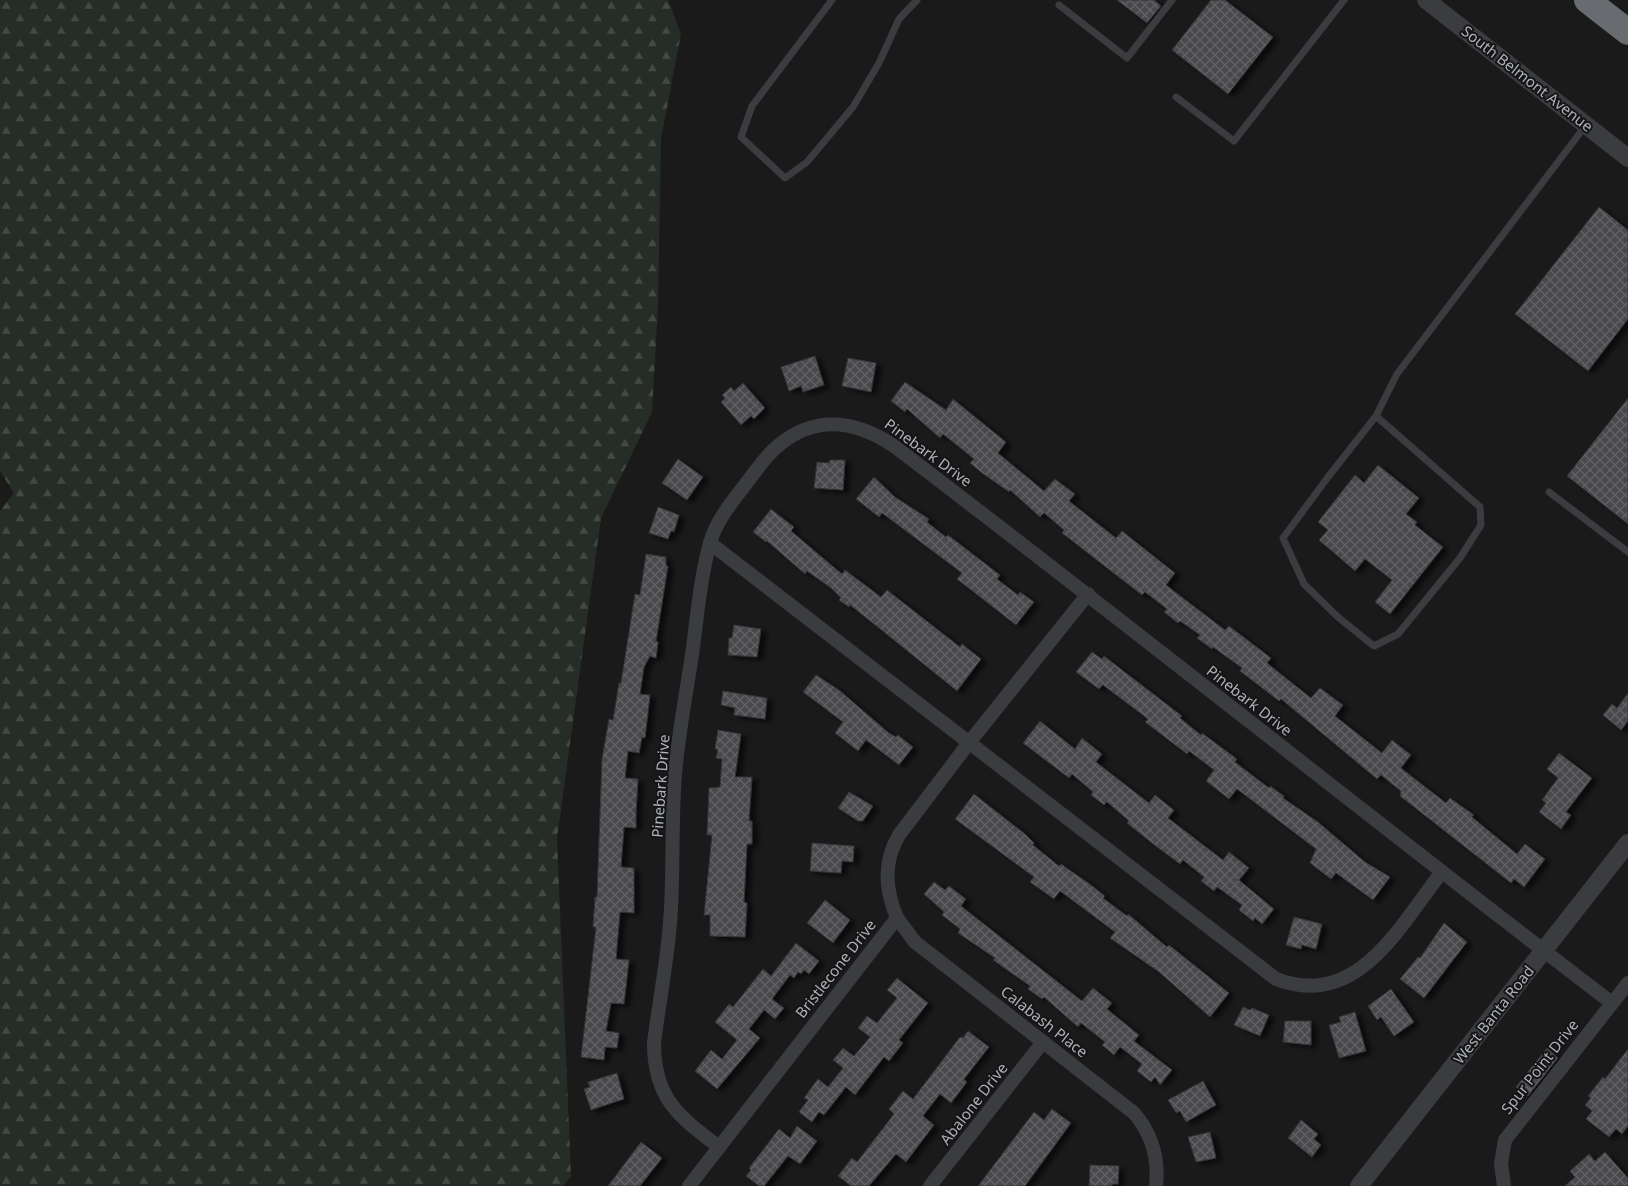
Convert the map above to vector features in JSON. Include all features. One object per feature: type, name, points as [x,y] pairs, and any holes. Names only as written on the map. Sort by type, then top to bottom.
[{"type":"highway","points":[[1587,0],[1628,32]]},
{"type":"street","name":"South Belmont Avenue","points":[[1426,0],[1628,158]]},
{"type":"street","name":"Pinebark Drive","points":[[719,1147],[675,1111],[664,1094],[654,1058],[654,1043],[670,923],[675,774],[710,544],[727,509],[777,446],[799,432],[832,424],[845,425],[874,433],[888,442],[1088,594],[1441,873],[1612,1003]]},
{"type":"street","points":[[710,544],[1268,975],[1295,986],[1332,984],[1359,970],[1382,950],[1441,873]]},
{"type":"street","name":"Bristlecone Drive","points":[[689,1186],[897,918],[888,892],[887,872],[892,846],[908,822],[968,744],[1088,594]]},
{"type":"street","name":"West Banta Road","points":[[1359,1186],[1628,843]]},
{"type":"street","name":"Calabash Place","points":[[897,918],[915,942],[1134,1113],[1148,1136],[1156,1162],[1156,1186]]},
{"type":"street","name":"Spur Point Drive","points":[[1504,1183],[1501,1163],[1505,1140],[1628,983]]},
{"type":"street","name":"Abalone Drive","points":[[930,1186],[1043,1042]]},
{"type":"lane","points":[[832,0],[752,106],[741,137],[786,178],[807,162],[853,107],[879,62],[899,19],[917,0]]},
{"type":"lane","points":[[1059,4],[1127,58],[1172,0]]},
{"type":"lane","points":[[1176,97],[1234,141],[1344,0]]},
{"type":"lane","points":[[1376,416],[1474,500],[1480,507],[1481,525],[1460,558],[1398,634],[1374,646],[1339,618],[1304,584],[1283,538],[1376,416],[1397,374],[1586,125]]},
{"type":"lane","points":[[1549,492],[1628,552]]},
{"type":"green space","points":[[0,0],[668,0],[681,34],[661,139],[658,305],[652,412],[601,518],[557,838],[571,1176],[563,1186],[0,1186],[0,511],[14,493],[0,471]]},
{"type":"building","points":[[1117,0],[1154,0],[1161,6],[1147,23]]},
{"type":"building","points":[[1211,0],[1225,0],[1273,37],[1228,94],[1172,50]]},
{"type":"building","points":[[1599,207],[1628,230],[1628,319],[1588,371],[1515,314]]},
{"type":"building","points":[[815,356],[824,385],[803,392],[801,386],[789,391],[781,367]]},
{"type":"building","points":[[848,358],[876,363],[871,392],[842,386]]},
{"type":"building","points":[[905,382],[946,410],[953,399],[1006,442],[998,453],[1044,491],[1055,479],[1075,494],[1069,501],[1116,538],[1122,531],[1175,573],[1166,585],[1225,630],[1229,626],[1271,658],[1267,663],[1311,698],[1320,688],[1343,705],[1335,716],[1382,753],[1392,740],[1411,755],[1401,768],[1446,803],[1450,798],[1474,815],[1472,817],[1517,854],[1525,844],[1545,859],[1524,887],[1514,879],[1511,883],[1400,796],[1401,791],[1381,775],[1377,779],[1281,699],[1279,701],[1240,671],[1242,668],[1197,638],[1200,635],[1180,621],[1178,623],[1164,612],[1167,609],[1145,592],[1142,595],[1062,533],[1064,530],[1044,513],[1040,517],[1010,490],[1009,492],[982,473],[970,463],[974,459],[943,434],[940,438],[907,409],[905,412],[891,401]]},
{"type":"building","points":[[743,383],[765,408],[754,419],[751,416],[741,425],[721,402],[725,398],[722,395],[731,387],[734,391]]},
{"type":"building","points":[[1628,398],[1628,524],[1567,476]]},
{"type":"building","points":[[678,459],[703,477],[687,500],[662,483]]},
{"type":"building","points":[[830,460],[845,460],[843,490],[814,488],[817,462],[829,463]]},
{"type":"building","points":[[1378,465],[1419,498],[1406,514],[1417,522],[1415,525],[1443,547],[1390,614],[1375,602],[1392,580],[1365,559],[1355,571],[1319,540],[1328,530],[1318,522],[1355,475],[1364,483]]},
{"type":"building","points":[[874,477],[895,497],[929,519],[927,522],[946,537],[948,535],[1000,575],[997,579],[1018,595],[1020,592],[1034,602],[1016,625],[957,579],[962,573],[882,513],[879,517],[856,499]]},
{"type":"building","points":[[658,507],[679,515],[674,532],[671,531],[668,539],[649,533]]},
{"type":"building","points":[[771,509],[794,527],[791,531],[842,574],[845,570],[881,597],[887,590],[960,647],[962,644],[981,659],[957,691],[850,605],[849,607],[839,600],[841,598],[831,588],[807,571],[805,574],[767,541],[753,532]]},
{"type":"building","points":[[646,554],[666,557],[666,566],[668,566],[656,641],[658,642],[656,658],[650,656],[644,667],[640,694],[650,695],[645,738],[642,737],[639,753],[628,751],[625,778],[638,779],[636,828],[624,827],[621,867],[634,868],[634,913],[620,912],[616,959],[629,960],[624,1004],[611,1003],[606,1031],[619,1033],[617,1048],[605,1047],[604,1060],[581,1057],[596,927],[593,927],[595,897],[597,897],[602,759],[609,719],[613,720],[619,683],[621,683],[635,594],[640,595]]},
{"type":"building","points":[[734,625],[761,629],[757,657],[728,655],[729,638],[732,638]]},
{"type":"building","points":[[1092,652],[1102,659],[1104,656],[1182,716],[1180,718],[1201,735],[1202,733],[1237,759],[1235,762],[1318,822],[1365,862],[1390,877],[1373,900],[1336,873],[1331,879],[1310,863],[1316,849],[1237,789],[1229,799],[1206,781],[1214,770],[1189,751],[1187,754],[1145,722],[1148,719],[1103,685],[1099,689],[1076,672]]},
{"type":"building","points":[[816,675],[839,690],[889,733],[896,737],[898,735],[913,747],[899,765],[866,740],[858,751],[835,733],[843,722],[803,692]]},
{"type":"building","points":[[723,691],[767,698],[765,719],[734,715],[735,708],[721,705]]},
{"type":"building","points":[[1628,693],[1628,721],[1621,730],[1603,715],[1612,704],[1617,708]]},
{"type":"building","points":[[1040,721],[1075,749],[1082,738],[1102,754],[1096,762],[1149,803],[1155,795],[1174,810],[1168,818],[1223,860],[1229,852],[1249,868],[1239,880],[1274,909],[1262,924],[1255,918],[1253,921],[1239,910],[1242,905],[1217,887],[1214,891],[1201,881],[1204,877],[1183,860],[1180,864],[1157,847],[1127,823],[1129,821],[1107,802],[1104,805],[1091,795],[1093,792],[1072,774],[1069,778],[1023,743]]},
{"type":"building","points":[[718,730],[741,734],[735,777],[752,777],[749,821],[752,821],[752,844],[747,844],[744,902],[747,903],[745,937],[710,936],[710,915],[704,915],[712,835],[707,835],[709,788],[720,787],[722,759],[716,758],[718,750],[715,749]]},
{"type":"building","points":[[1559,753],[1592,778],[1566,812],[1571,815],[1561,829],[1539,812],[1546,803],[1542,800],[1558,778],[1547,769]]},
{"type":"building","points":[[849,792],[873,806],[863,821],[858,821],[838,808]]},
{"type":"building","points":[[974,794],[1025,834],[1034,843],[1033,845],[1059,866],[1061,864],[1091,885],[1105,896],[1103,898],[1127,916],[1128,914],[1167,947],[1169,945],[1229,993],[1210,1017],[1159,972],[1110,938],[1115,932],[1060,891],[1054,899],[1030,882],[1034,877],[955,819]]},
{"type":"building","points":[[812,843],[854,846],[853,862],[842,861],[841,873],[810,871]]},
{"type":"building","points":[[934,882],[945,890],[949,886],[966,899],[961,906],[1082,1001],[1093,988],[1112,1003],[1107,1009],[1139,1035],[1134,1041],[1172,1070],[1160,1085],[1155,1077],[1151,1082],[1137,1071],[1142,1064],[1120,1047],[1114,1055],[1102,1045],[1105,1042],[1081,1023],[1078,1027],[1044,997],[1042,999],[1028,989],[1030,986],[993,960],[995,958],[958,933],[960,929],[942,915],[944,912],[924,894]]},
{"type":"building","points":[[825,900],[850,920],[833,943],[807,923]]},
{"type":"building","points":[[1294,917],[1322,924],[1316,949],[1302,945],[1301,949],[1286,945]]},
{"type":"building","points":[[1444,923],[1467,942],[1424,998],[1400,979],[1418,957],[1420,958]]},
{"type":"building","points":[[796,943],[819,961],[809,974],[804,970],[801,974],[798,972],[794,978],[790,975],[772,999],[784,1008],[775,1019],[764,1010],[749,1029],[760,1038],[717,1089],[695,1071],[711,1050],[722,1059],[737,1040],[715,1022],[729,1004],[733,1007],[763,969],[771,976]]},
{"type":"building","points":[[897,978],[928,1003],[899,1040],[903,1043],[889,1061],[884,1057],[855,1095],[846,1087],[824,1115],[819,1112],[812,1122],[799,1112],[808,1100],[804,1098],[818,1079],[828,1087],[843,1068],[833,1060],[843,1048],[854,1056],[870,1037],[858,1028],[867,1016],[877,1023],[897,998],[887,990]]},
{"type":"building","points":[[1391,989],[1414,1022],[1394,1036],[1381,1017],[1377,1020],[1368,1006]]},
{"type":"building","points":[[1243,1007],[1250,1010],[1252,1008],[1269,1015],[1260,1036],[1234,1025]]},
{"type":"building","points":[[1355,1012],[1366,1051],[1339,1058],[1329,1025],[1341,1022],[1339,1017]]},
{"type":"building","points":[[1285,1021],[1311,1021],[1311,1045],[1283,1042]]},
{"type":"building","points":[[968,1031],[989,1047],[964,1079],[967,1082],[951,1103],[940,1094],[923,1116],[934,1125],[906,1162],[896,1154],[869,1186],[851,1186],[838,1176],[852,1158],[857,1162],[894,1114],[889,1109],[903,1091],[913,1099],[960,1037],[963,1038]]},
{"type":"building","points":[[1547,1048],[1558,1058],[1528,1096],[1516,1087]]},
{"type":"building","points":[[1628,1049],[1628,1126],[1622,1134],[1616,1129],[1609,1137],[1586,1119],[1592,1111],[1585,1105],[1591,1098],[1588,1096],[1603,1077],[1605,1079]]},
{"type":"building","points":[[617,1073],[624,1099],[591,1110],[584,1089],[590,1087],[588,1082]]},
{"type":"building","points":[[1203,1081],[1216,1105],[1186,1122],[1180,1111],[1176,1113],[1168,1100]]},
{"type":"building","points":[[1052,1109],[1071,1123],[1025,1186],[978,1186],[1034,1112],[1044,1120]]},
{"type":"building","points":[[1301,1120],[1318,1134],[1314,1139],[1321,1145],[1312,1157],[1288,1138]]},
{"type":"building","points":[[797,1126],[817,1141],[800,1164],[788,1156],[764,1186],[759,1186],[746,1176],[751,1170],[749,1168],[779,1129],[790,1138]]},
{"type":"building","points":[[1210,1132],[1216,1158],[1196,1162],[1188,1137]]},
{"type":"building","points":[[641,1142],[662,1158],[640,1186],[608,1186]]},
{"type":"building","points":[[1605,1152],[1628,1178],[1628,1186],[1565,1186],[1575,1177],[1570,1171],[1589,1154],[1595,1161]]},
{"type":"building","points":[[1090,1165],[1119,1166],[1118,1184],[1112,1184],[1112,1186],[1089,1186]]}]
